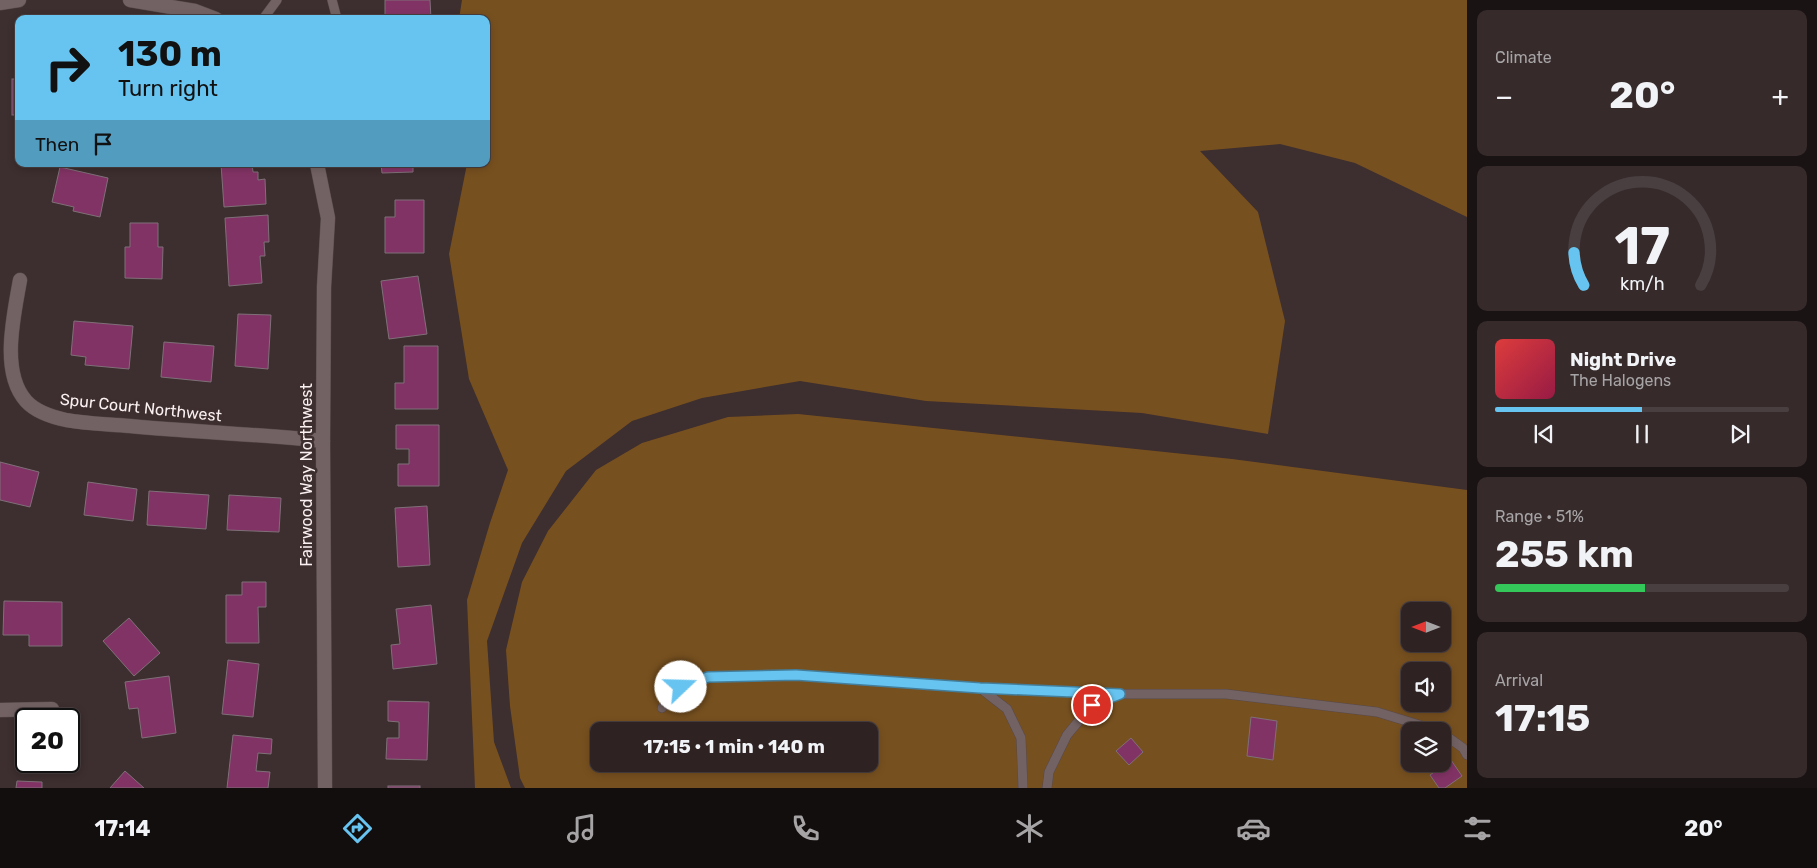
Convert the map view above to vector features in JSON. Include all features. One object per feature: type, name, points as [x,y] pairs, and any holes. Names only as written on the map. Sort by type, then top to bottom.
[{"type":"street","points":[[0,3],[19,0]]},
{"type":"street","points":[[130,0],[195,11],[206,15]]},
{"type":"street","name":"Fairwood Way Northwest","points":[[318,167],[328,218],[324,286],[323,440],[325,788]]},
{"type":"street","name":"Spur Court Northwest","points":[[20,280],[10,357],[17,387],[25,400],[36,411],[66,420],[180,431],[257,434],[323,440]]},
{"type":"street","points":[[0,710],[15,710]]},
{"type":"lane","points":[[266,15],[277,0]]},
{"type":"lane","points":[[332,0],[336,15]]},
{"type":"lane","points":[[662,708],[681,687],[708,677],[796,675],[980,688],[1120,694],[1226,694],[1376,712],[1409,722]]},
{"type":"lane","points":[[980,688],[1007,709],[1021,738],[1023,788]]},
{"type":"lane","points":[[1047,788],[1049,772],[1068,735],[1092,705],[1120,694]]},
{"type":"lane","points":[[1451,739],[1464,748],[1467,755]]},
{"type":"shaded area","points":[[462,0],[1467,0],[1467,217],[1355,163],[1280,144],[1200,151],[1258,212],[1285,321],[1268,434],[1142,413],[926,401],[800,381],[702,398],[632,421],[566,471],[522,543],[487,641],[494,742],[511,788],[475,788],[467,600],[508,470],[469,379],[449,254],[466,167],[490,167],[490,15],[460,15]]},
{"type":"shaded area","points":[[798,414],[1232,459],[1467,490],[1467,788],[525,788],[520,778],[510,706],[506,650],[522,582],[548,531],[596,470],[642,443],[728,417]]},
{"type":"building","points":[[385,0],[430,0],[431,15],[385,15]]},
{"type":"building","points":[[12,79],[15,79],[15,115],[12,115]]},
{"type":"building","points":[[60,167],[108,178],[100,217],[73,211],[74,207],[52,202]]},
{"type":"building","points":[[221,167],[252,167],[253,172],[258,172],[258,180],[265,179],[266,204],[224,207]]},
{"type":"building","points":[[381,167],[413,167],[413,172],[382,173]]},
{"type":"building","points":[[395,200],[424,200],[424,253],[385,253],[385,217],[395,217]]},
{"type":"building","points":[[268,215],[269,242],[264,242],[265,256],[260,256],[262,283],[229,286],[225,218]]},
{"type":"building","points":[[130,223],[158,223],[158,247],[163,247],[162,279],[125,278],[125,247],[130,247]]},
{"type":"building","points":[[418,276],[427,334],[389,339],[381,281]]},
{"type":"building","points":[[238,314],[271,315],[268,369],[235,366]]},
{"type":"building","points":[[74,321],[133,326],[129,369],[85,365],[86,357],[71,355]]},
{"type":"building","points":[[164,342],[214,346],[211,382],[161,377]]},
{"type":"building","points":[[404,346],[438,346],[438,409],[395,409],[395,383],[404,383]]},
{"type":"building","points":[[396,425],[439,425],[439,486],[398,486],[398,464],[409,464],[409,449],[396,449]]},
{"type":"building","points":[[0,462],[39,472],[30,507],[0,500]]},
{"type":"building","points":[[88,482],[137,489],[133,521],[84,515]]},
{"type":"building","points":[[149,491],[209,495],[206,529],[147,525]]},
{"type":"building","points":[[229,495],[281,498],[279,532],[227,530]]},
{"type":"building","points":[[427,506],[430,565],[398,567],[395,508]]},
{"type":"building","points":[[242,582],[266,582],[266,607],[258,607],[259,643],[226,643],[226,595],[242,595]]},
{"type":"building","points":[[4,601],[62,602],[62,646],[29,646],[29,635],[3,635]]},
{"type":"building","points":[[431,605],[437,664],[393,669],[391,645],[400,644],[396,609]]},
{"type":"building","points":[[129,618],[160,653],[134,676],[103,641]]},
{"type":"building","points":[[228,660],[259,664],[253,717],[222,714]]},
{"type":"building","points":[[169,676],[176,733],[142,738],[138,708],[129,709],[125,682]]},
{"type":"building","points":[[388,701],[429,702],[427,760],[386,759],[387,738],[399,738],[399,722],[388,721]]},
{"type":"building","points":[[1251,717],[1277,721],[1273,760],[1247,756]]},
{"type":"building","points":[[233,735],[272,739],[271,754],[258,753],[256,771],[270,772],[268,788],[227,788]]},
{"type":"building","points":[[1131,738],[1143,752],[1129,765],[1116,751]]},
{"type":"building","points":[[1451,760],[1462,776],[1445,788],[1439,788],[1430,775],[1434,772],[1451,772]]},
{"type":"building","points":[[125,771],[144,788],[110,788]]},
{"type":"building","points":[[17,781],[42,782],[42,788],[16,788]]},
{"type":"building","points":[[388,786],[420,786],[420,788],[388,788]]},
{"type":"route","points":[[681,687],[708,677],[796,675],[980,688],[1120,694],[1092,705]]}]
